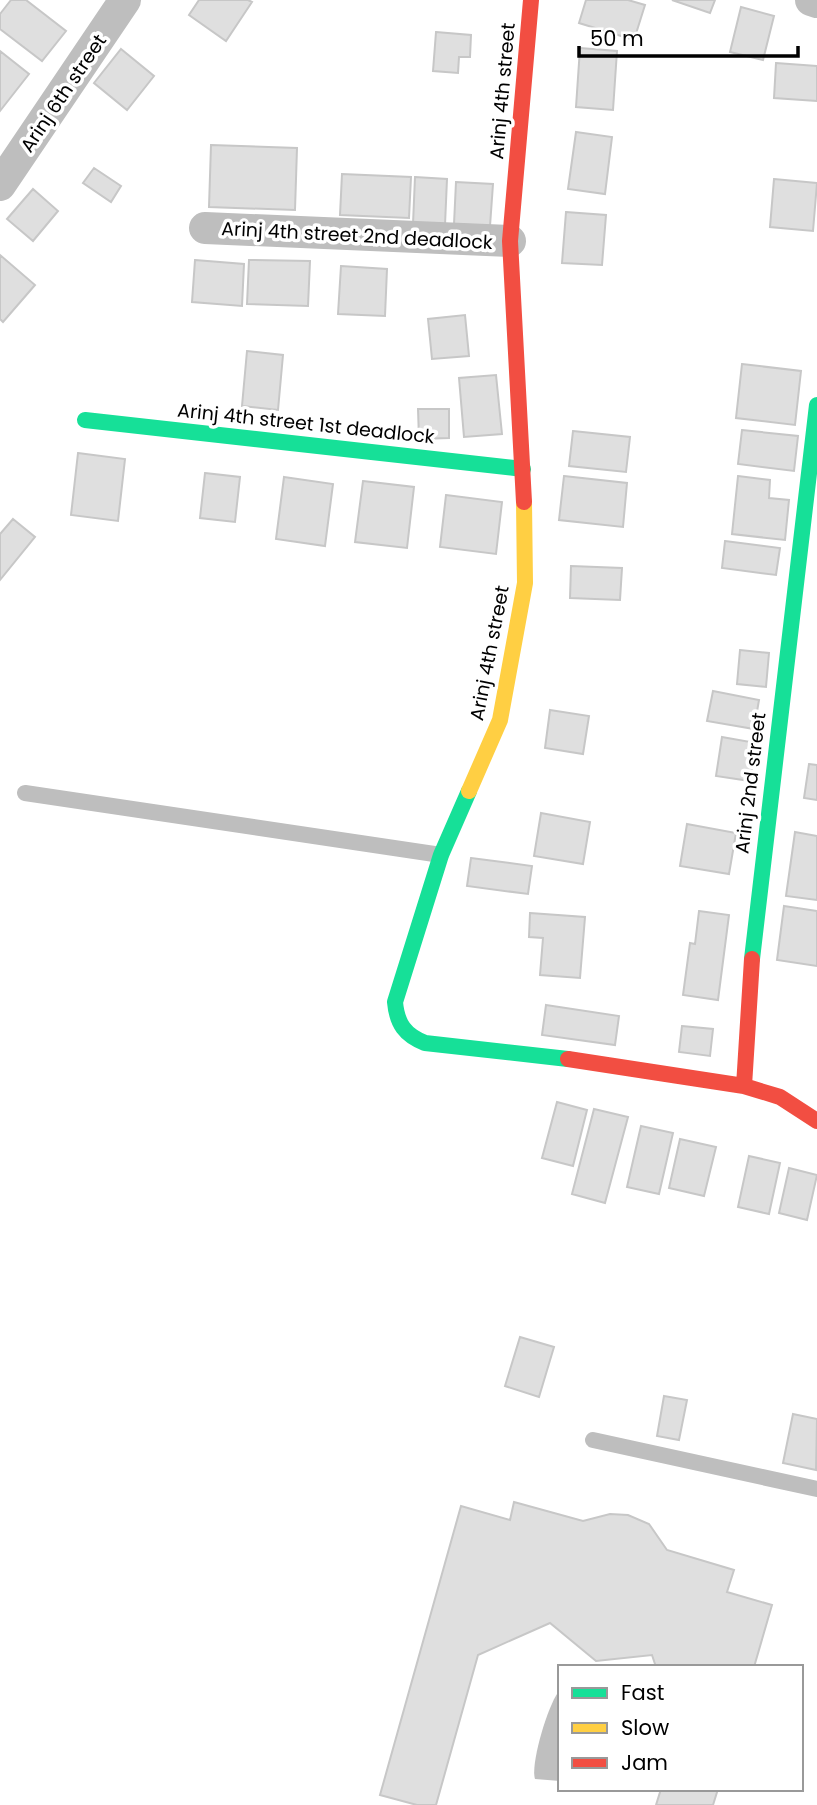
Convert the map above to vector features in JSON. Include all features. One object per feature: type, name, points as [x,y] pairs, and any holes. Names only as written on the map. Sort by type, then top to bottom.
[{"type":"street","name":"Arinj 6th street","points":[[0,185],[125,0]]},
{"type":"street","name":"Arinj 4th street","points":[[531,0],[510,241],[523,469],[525,583],[500,720],[442,855],[395,1002],[396,1020],[407,1037],[425,1044],[590,1061],[744,1086]]},
{"type":"street","name":"Arinj 4th street 2nd deadlock","points":[[205,228],[510,241]]},
{"type":"street","name":"Arinj 2nd street","points":[[744,1086],[754,925],[817,405]]},
{"type":"street","name":"Arinj 4th street 1st deadlock","points":[[85,420],[523,469]]},
{"type":"street","points":[[744,1086],[780,1097],[817,1121]]},
{"type":"lane","points":[[24,793],[442,855]]},
{"type":"lane","points":[[593,1440],[817,1489]]},
{"type":"shaded area","points":[[558,1693],[558,1781],[535,1779],[535,1760]]},
{"type":"building","points":[[11,0],[26,0],[66,31],[42,61],[0,29],[0,14]]},
{"type":"building","points":[[199,0],[252,2],[226,41],[189,15]]},
{"type":"building","points":[[586,0],[628,0],[645,5],[634,40],[579,23]]},
{"type":"building","points":[[672,0],[715,0],[710,13]]},
{"type":"building","points":[[741,7],[774,16],[763,60],[730,52]]},
{"type":"building","points":[[436,32],[471,35],[470,57],[459,57],[458,73],[433,71]]},
{"type":"building","points":[[580,48],[617,51],[613,110],[576,107]]},
{"type":"building","points":[[121,49],[154,76],[127,110],[94,83]]},
{"type":"building","points":[[0,51],[29,74],[0,111]]},
{"type":"building","points":[[776,63],[817,66],[817,101],[774,98]]},
{"type":"building","points":[[576,132],[612,137],[605,194],[568,189]]},
{"type":"building","points":[[211,145],[297,148],[295,210],[209,207]]},
{"type":"building","points":[[94,168],[121,186],[111,202],[83,183]]},
{"type":"building","points":[[342,174],[411,177],[409,218],[340,215]]},
{"type":"building","points":[[415,177],[447,179],[445,225],[413,224]]},
{"type":"building","points":[[774,179],[817,183],[813,231],[770,227]]},
{"type":"building","points":[[456,182],[493,184],[490,226],[454,224]]},
{"type":"building","points":[[33,189],[58,211],[33,241],[7,219]]},
{"type":"building","points":[[566,212],[606,215],[602,265],[562,263]]},
{"type":"building","points":[[0,255],[35,285],[3,322],[0,319]]},
{"type":"building","points":[[195,260],[244,264],[242,306],[192,302]]},
{"type":"building","points":[[249,260],[310,261],[308,306],[247,304]]},
{"type":"building","points":[[341,266],[387,269],[385,316],[338,314]]},
{"type":"building","points":[[465,315],[469,356],[432,359],[428,319]]},
{"type":"building","points":[[247,351],[283,355],[278,410],[242,406]]},
{"type":"building","points":[[742,364],[801,371],[795,425],[736,418]]},
{"type":"building","points":[[496,375],[502,434],[464,437],[459,378]]},
{"type":"building","points":[[418,409],[449,409],[449,438],[419,439]]},
{"type":"building","points":[[742,430],[798,436],[794,471],[738,464]]},
{"type":"building","points":[[573,431],[630,437],[626,472],[569,466]]},
{"type":"building","points":[[78,453],[125,459],[118,521],[71,515]]},
{"type":"building","points":[[205,473],[240,477],[235,522],[200,518]]},
{"type":"building","points":[[564,476],[627,483],[623,527],[559,520]]},
{"type":"building","points":[[738,476],[770,480],[769,498],[789,500],[785,540],[732,534]]},
{"type":"building","points":[[284,477],[333,484],[325,546],[276,539]]},
{"type":"building","points":[[363,481],[414,487],[407,548],[355,542]]},
{"type":"building","points":[[446,495],[502,502],[496,554],[440,547]]},
{"type":"building","points":[[13,519],[35,537],[0,580],[0,534]]},
{"type":"building","points":[[725,541],[780,548],[776,575],[722,568]]},
{"type":"building","points":[[571,566],[622,568],[620,600],[570,598]]},
{"type":"building","points":[[740,650],[769,653],[766,687],[737,684]]},
{"type":"building","points":[[713,691],[759,700],[754,729],[707,721]]},
{"type":"building","points":[[550,710],[589,716],[583,754],[545,748]]},
{"type":"building","points":[[722,737],[756,743],[750,781],[716,776]]},
{"type":"building","points":[[809,764],[817,765],[817,800],[804,798]]},
{"type":"building","points":[[541,813],[590,822],[583,864],[534,856]]},
{"type":"building","points":[[687,824],[736,833],[729,874],[680,866]]},
{"type":"building","points":[[795,832],[817,836],[817,900],[786,896]]},
{"type":"building","points":[[471,858],[532,866],[528,894],[467,886]]},
{"type":"building","points":[[784,906],[817,911],[817,966],[777,960]]},
{"type":"building","points":[[699,911],[729,915],[718,1000],[683,995],[690,943],[695,944]]},
{"type":"building","points":[[530,913],[585,917],[580,978],[540,975],[543,938],[529,937]]},
{"type":"building","points":[[546,1005],[619,1016],[615,1045],[542,1035]]},
{"type":"building","points":[[682,1026],[713,1029],[710,1056],[679,1052]]},
{"type":"building","points":[[557,1102],[587,1110],[573,1166],[542,1158]]},
{"type":"building","points":[[594,1109],[628,1117],[605,1203],[572,1194]]},
{"type":"building","points":[[641,1126],[673,1133],[659,1194],[627,1187]]},
{"type":"building","points":[[680,1139],[716,1147],[704,1196],[669,1188]]},
{"type":"building","points":[[749,1156],[780,1163],[769,1214],[738,1207]]},
{"type":"building","points":[[789,1168],[817,1175],[807,1220],[779,1213]]},
{"type":"building","points":[[520,1337],[554,1347],[539,1397],[505,1386]]},
{"type":"building","points":[[664,1396],[687,1400],[679,1440],[657,1436]]},
{"type":"building","points":[[793,1414],[817,1419],[816,1470],[783,1463]]},
{"type":"building","points":[[514,1502],[583,1521],[610,1514],[628,1515],[649,1524],[667,1550],[734,1570],[727,1592],[772,1605],[755,1665],[655,1665],[652,1655],[596,1661],[550,1623],[478,1655],[436,1805],[417,1805],[380,1795],[461,1506],[510,1520]]},
{"type":"building","points":[[660,1791],[717,1791],[713,1805],[656,1805]]},
{"type":"traffic: fast","points":[[752,959],[817,405]]},
{"type":"traffic: fast","points":[[85,420],[523,469]]},
{"type":"traffic: fast","points":[[469,791],[441,855],[395,1002],[398,1017],[407,1032],[425,1043],[568,1059]]},
{"type":"traffic: slow","points":[[469,791],[500,720],[525,583],[524,502]]},
{"type":"traffic: jam","points":[[524,502],[510,241],[531,0]]},
{"type":"traffic: jam","points":[[752,959],[744,1086],[780,1097],[817,1121]]},
{"type":"traffic: jam","points":[[568,1059],[744,1086]]}]
